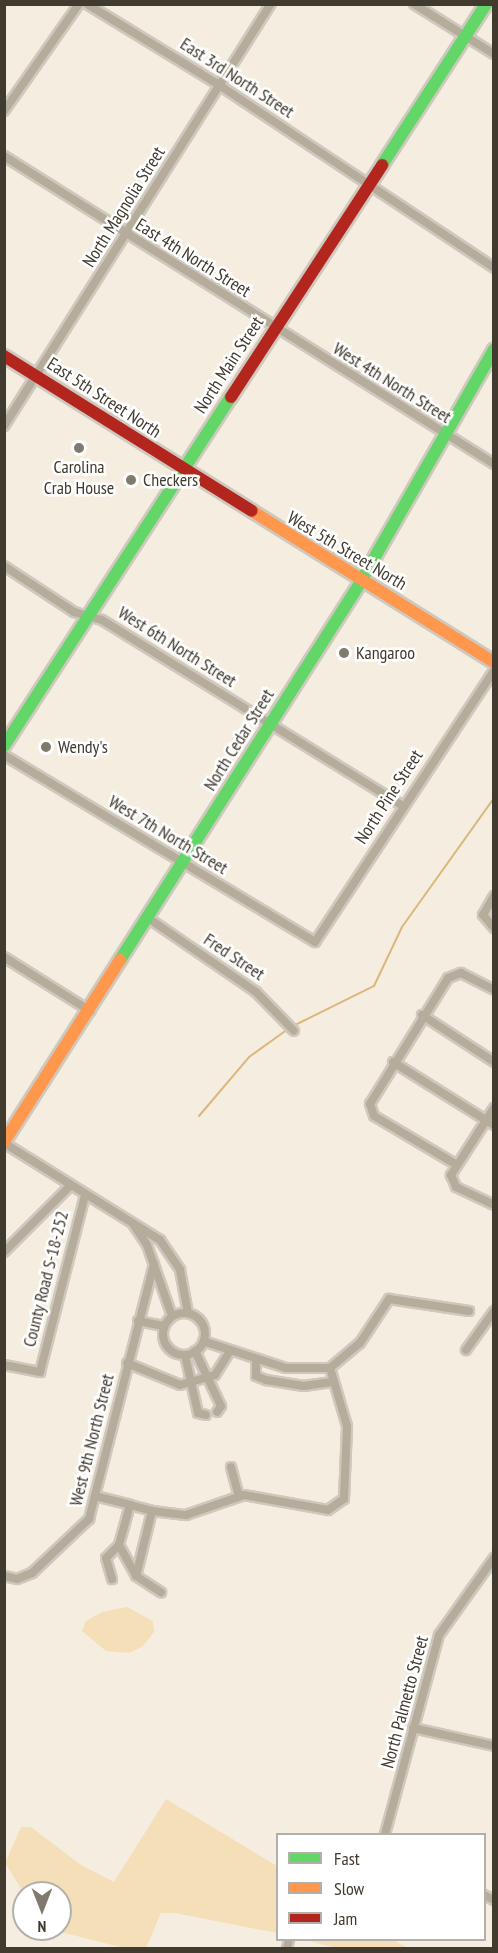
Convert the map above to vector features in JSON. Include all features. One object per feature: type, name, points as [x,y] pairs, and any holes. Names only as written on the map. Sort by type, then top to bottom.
[{"type":"main road","name":"North Main Street","points":[[4,746],[367,183],[486,4]]},
{"type":"main road","name":"North Cedar Street","points":[[4,1143],[90,1011],[361,581],[494,350]]},
{"type":"main road","name":"East 5th Street North","points":[[4,356],[182,472]]},
{"type":"main road","name":"West 5th Street North","points":[[182,472],[494,662]]},
{"type":"street","points":[[4,111],[79,4]]},
{"type":"street","name":"East 3rd North Street","points":[[87,4],[219,85],[494,268]]},
{"type":"street","name":"North Magnolia Street","points":[[4,426],[271,4]]},
{"type":"street","points":[[414,4],[494,54]]},
{"type":"street","name":"East 4th North Street","points":[[4,156],[274,329]]},
{"type":"street","name":"West 4th North Street","points":[[274,329],[494,464]]},
{"type":"street","name":"West 6th North Street","points":[[4,566],[87,616],[102,620],[401,805]]},
{"type":"street","name":"North Pine Street","points":[[315,942],[401,805],[494,671]]},
{"type":"street","name":"West 7th North Street","points":[[4,756],[315,942]]},
{"type":"street","points":[[494,896],[483,915],[494,928]]},
{"type":"street","name":"Fred Street","points":[[148,918],[256,992],[294,1031]]},
{"type":"street","points":[[4,957],[90,1011]]},
{"type":"street","points":[[457,1165],[371,1113],[374,1095],[422,1015],[448,978],[461,973],[494,990]]},
{"type":"street","points":[[422,1015],[494,1062]]},
{"type":"street","points":[[393,1062],[490,1122]]},
{"type":"street","points":[[494,1108],[490,1122],[457,1165],[453,1183],[494,1205]]},
{"type":"street","points":[[4,1143],[70,1186],[156,1237],[180,1270],[188,1313],[202,1324],[203,1341],[195,1351],[185,1354],[167,1347],[164,1326],[172,1316],[188,1313]]},
{"type":"street","points":[[4,1252],[70,1186]]},
{"type":"street","name":"County Road S-18-252","points":[[4,1365],[40,1372],[85,1195]]},
{"type":"street","points":[[133,1224],[147,1245],[172,1316]]},
{"type":"street","points":[[147,1245],[156,1237]]},
{"type":"street","name":"West 9th North Street","points":[[4,1576],[17,1579],[37,1570],[89,1519],[154,1263]]},
{"type":"street","points":[[203,1341],[286,1368],[330,1368],[360,1343],[389,1299],[470,1311]]},
{"type":"street","points":[[466,1350],[494,1311]]},
{"type":"street","points":[[138,1321],[164,1326]]},
{"type":"street","points":[[195,1351],[221,1406],[217,1412]]},
{"type":"street","points":[[127,1363],[168,1383],[191,1383],[208,1378],[225,1365],[231,1351]]},
{"type":"street","points":[[185,1354],[198,1413],[206,1415]]},
{"type":"street","points":[[256,1359],[256,1376],[266,1380],[304,1386],[334,1382]]},
{"type":"street","points":[[96,1496],[152,1511],[186,1515],[239,1496],[328,1510],[340,1506],[347,1426],[330,1368]]},
{"type":"street","points":[[231,1467],[239,1496]]},
{"type":"street","points":[[112,1580],[106,1558],[119,1545],[130,1504]]},
{"type":"street","points":[[136,1576],[152,1511]]},
{"type":"street","points":[[119,1545],[136,1576],[161,1592]]},
{"type":"street","name":"North Palmetto Street","points":[[385,1833],[439,1635],[494,1558]]},
{"type":"street","points":[[413,1728],[494,1746]]},
{"type":"shaded area","points":[[127,1607],[153,1621],[154,1632],[143,1646],[129,1653],[106,1651],[82,1631],[86,1621],[102,1612]]},
{"type":"shaded area","points":[[166,1799],[276,1865],[276,1933],[175,1913],[161,1913],[146,1948],[124,1948],[72,1935],[72,1881],[16,1881],[5,1863],[21,1827],[31,1827],[81,1865],[114,1882]]},
{"type":"shaded area","points":[[309,1941],[395,1941],[408,1948],[336,1948]]},
{"type":"waterway","points":[[293,1026],[374,986],[402,927],[494,798]]},
{"type":"waterway","points":[[199,1116],[249,1057],[288,1029]]},
{"type":"traffic: fast","points":[[382,165],[486,4]]},
{"type":"traffic: fast","points":[[120,960],[361,581],[494,350]]},
{"type":"traffic: fast","points":[[4,746],[231,397]]},
{"type":"traffic: slow","points":[[252,511],[494,662]]},
{"type":"traffic: slow","points":[[4,1142],[120,960]]},
{"type":"traffic: jam","points":[[231,397],[382,165]]},
{"type":"traffic: jam","points":[[4,356],[252,511]]},
{"type":"place","name":"Carolina Crab House","points":[[79,448]]},
{"type":"place","name":"Checkers","points":[[131,480]]},
{"type":"place","name":"Kangaroo","points":[[344,653]]},
{"type":"place","name":"Wendy's","points":[[46,747]]}]
